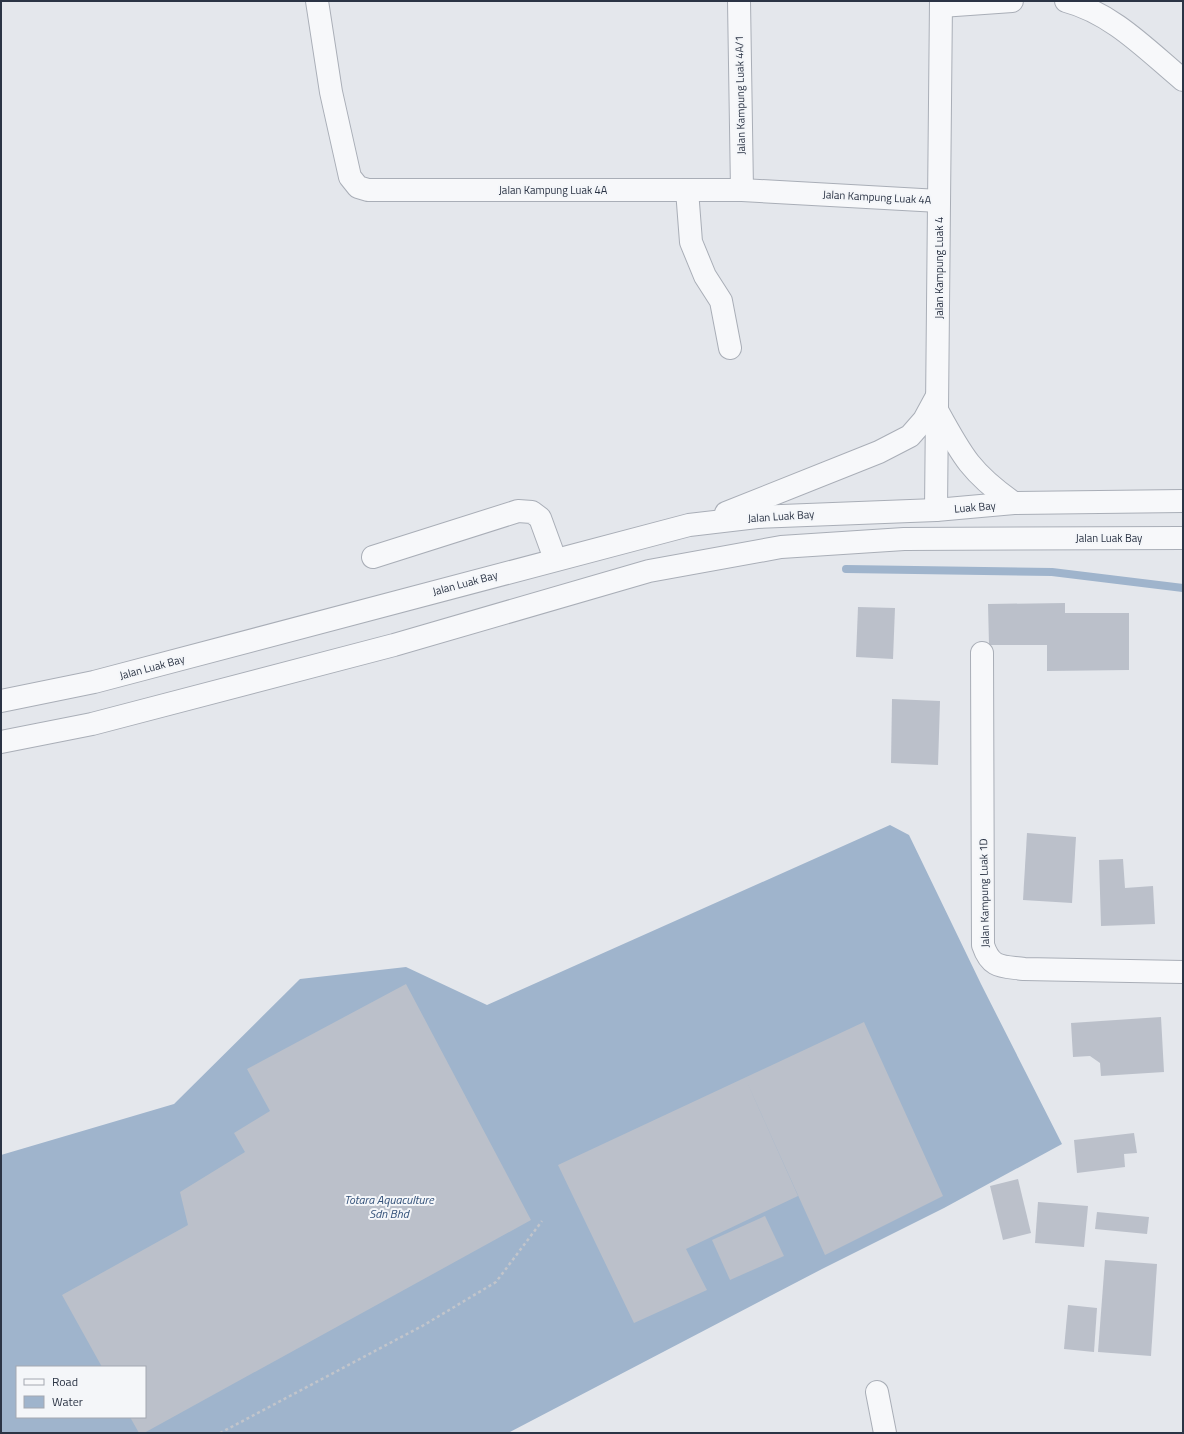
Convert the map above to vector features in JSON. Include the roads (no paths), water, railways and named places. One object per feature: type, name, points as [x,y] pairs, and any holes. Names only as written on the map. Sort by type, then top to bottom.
[{"type":"street","name":"Jalan Kampung Luak 4A","points":[[317,1],[331,92],[350,177],[358,186],[368,190],[742,190],[939,201]]},
{"type":"street","name":"Jalan Kampung Luak 4A/1","points":[[739,1],[742,190]]},
{"type":"street","points":[[941,3],[1012,1]]},
{"type":"street","points":[[1066,1],[1084,6],[1110,20],[1183,80]]},
{"type":"street","name":"Jalan Kampung Luak 4","points":[[936,510],[941,3]]},
{"type":"street","points":[[687,190],[691,242],[705,276],[721,301],[730,348]]},
{"type":"street","points":[[689,525],[733,510],[885,449],[910,436],[938,403],[961,454],[976,474],[1014,503],[1183,501]]},
{"type":"street","name":"Luak Bay","points":[[936,510],[1014,503]]},
{"type":"street","points":[[904,539],[922,526],[936,510],[947,525],[962,538]]},
{"type":"street","name":"Jalan Luak Bay","points":[[1,702],[94,682],[555,559],[689,525],[756,517],[936,510]]},
{"type":"street","points":[[372,557],[518,511],[532,512],[540,518],[555,559]]},
{"type":"street","points":[[1,742],[92,724],[386,647],[649,571],[782,547],[904,539],[962,538]]},
{"type":"street","name":"Jalan Luak Bay","points":[[962,538],[1183,538]]},
{"type":"street","name":"Jalan Kampung Luak 1D","points":[[982,653],[983,945],[987,957],[998,965],[1024,968],[1183,972]]},
{"type":"street","points":[[877,1392],[885,1433]]},
{"type":"water","name":"Totara Aquaculture Sdn Bhd","points":[[890,825],[909,835],[981,984],[1062,1144],[944,1208],[822,1269],[508,1433],[1,1433],[1,1155],[174,1104],[300,979],[406,967],[487,1005]]},
{"type":"waterway","points":[[846,569],[1052,572],[1183,588]]}]
